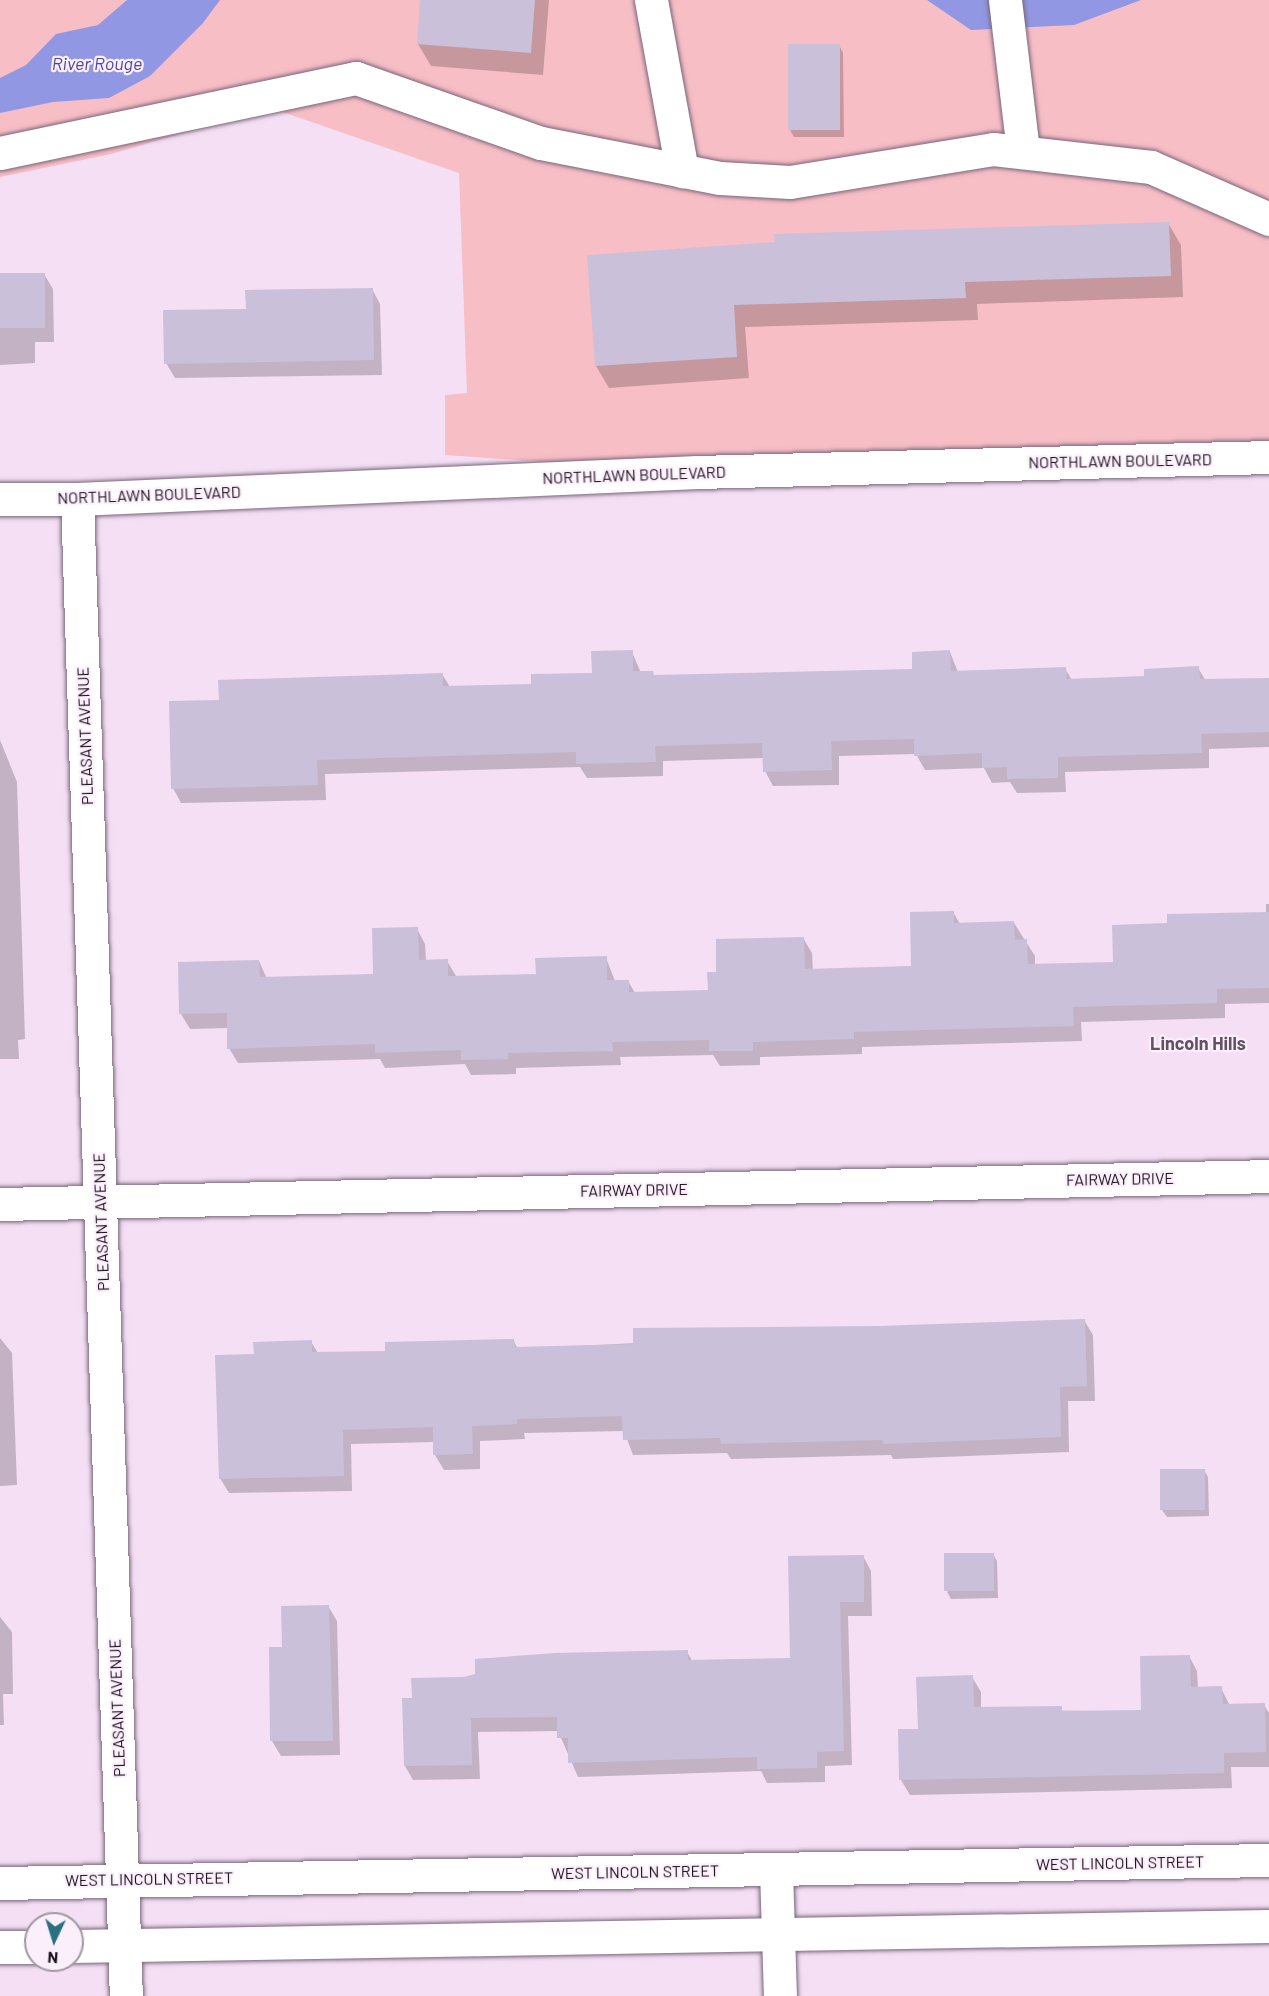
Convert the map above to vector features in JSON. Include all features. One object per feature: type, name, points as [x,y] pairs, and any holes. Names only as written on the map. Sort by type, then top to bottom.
[{"type":"street","points":[[651,0],[682,171]]},
{"type":"street","points":[[1005,0],[1023,152]]},
{"type":"street","points":[[0,153],[356,78],[541,143],[720,178],[790,182],[993,149],[1151,167],[1269,219]]},
{"type":"street","name":"NORTHLAWN BOULEVARD","points":[[0,499],[77,499],[697,472],[1269,457]]},
{"type":"street","name":"PLEASANT AVENUE","points":[[77,499],[126,1996]]},
{"type":"street","name":"FAIRWAY DRIVE","points":[[0,1204],[1269,1176]]},
{"type":"street","name":"WEST LINCOLN STREET","points":[[0,1882],[1269,1860]]},
{"type":"street","points":[[776,1870],[780,1996]]},
{"type":"street","points":[[84,1946],[1269,1926]]},
{"type":"street","points":[[0,1947],[24,1947]]},
{"type":"shaded area","points":[[0,0],[1269,0],[1269,474],[864,484],[445,455],[445,395],[467,393],[459,173],[271,108],[111,154],[0,177]]},
{"type":"water","name":"River Rouge","points":[[127,0],[220,0],[203,23],[150,76],[109,98],[53,102],[0,113],[0,78],[26,65],[56,34],[98,25]]},
{"type":"water","points":[[927,0],[1141,0],[1074,25],[971,30]]},
{"type":"building","points":[[420,0],[535,0],[531,53],[417,44]]},
{"type":"building","points":[[788,44],[840,44],[840,130],[788,130]]},
{"type":"building","points":[[1169,222],[1171,276],[965,282],[966,298],[734,305],[737,357],[595,366],[587,255],[775,242],[774,234]]},
{"type":"building","points":[[0,273],[45,273],[45,328],[0,328]]},
{"type":"building","points":[[373,288],[374,360],[164,364],[163,310],[246,309],[245,290]]},
{"type":"building","points":[[633,650],[633,671],[653,671],[654,675],[912,669],[912,652],[950,650],[951,671],[1066,667],[1067,679],[1144,676],[1144,669],[1199,666],[1200,679],[1269,678],[1269,732],[1201,734],[1202,753],[1058,757],[1058,778],[1007,779],[1007,767],[982,768],[982,753],[914,756],[914,739],[831,741],[832,770],[763,772],[762,743],[655,746],[656,762],[576,764],[576,752],[317,760],[318,785],[171,789],[169,701],[219,700],[218,680],[443,673],[443,686],[531,684],[531,674],[592,673],[591,651]]},
{"type":"building","points":[[954,911],[954,923],[1014,921],[1015,940],[1027,939],[1028,964],[1113,962],[1112,925],[1167,923],[1167,914],[1269,912],[1269,988],[1217,989],[1217,1003],[1073,1007],[1074,1026],[854,1032],[854,1039],[753,1042],[753,1051],[709,1051],[709,1040],[612,1042],[613,1051],[508,1053],[508,1059],[461,1060],[461,1050],[375,1053],[375,1044],[227,1049],[227,1013],[179,1014],[178,962],[259,960],[260,977],[373,974],[372,928],[418,927],[419,960],[448,959],[448,976],[536,974],[535,958],[607,956],[607,980],[629,980],[629,992],[708,990],[707,972],[716,972],[716,939],[804,937],[805,969],[911,966],[910,912]]},
{"type":"building","points":[[1085,1319],[1087,1386],[1060,1387],[1061,1437],[883,1444],[882,1440],[721,1444],[720,1438],[623,1440],[622,1416],[517,1419],[517,1424],[472,1426],[473,1454],[433,1455],[433,1427],[343,1430],[344,1476],[219,1479],[215,1355],[254,1354],[253,1342],[312,1340],[312,1352],[385,1351],[385,1342],[514,1339],[515,1347],[633,1344],[633,1328],[879,1326]]},
{"type":"building","points":[[1160,1469],[1205,1469],[1205,1510],[1160,1510]]},
{"type":"building","points":[[944,1553],[994,1553],[994,1591],[944,1591]]},
{"type":"building","points":[[864,1555],[864,1602],[840,1602],[844,1751],[817,1752],[817,1768],[757,1769],[757,1757],[568,1763],[568,1738],[557,1738],[557,1717],[471,1718],[472,1765],[404,1766],[402,1698],[412,1698],[411,1678],[464,1677],[475,1674],[475,1659],[555,1653],[688,1650],[688,1660],[790,1658],[788,1556]]},
{"type":"building","points":[[329,1605],[333,1741],[270,1741],[269,1647],[282,1647],[281,1606]]},
{"type":"building","points":[[1190,1655],[1191,1687],[1222,1686],[1223,1704],[1265,1703],[1266,1752],[1224,1753],[1224,1773],[899,1780],[898,1729],[918,1729],[916,1677],[973,1675],[974,1707],[1062,1706],[1062,1711],[1141,1710],[1140,1656]]},
{"type":"district","name":"Lincoln Hills","points":[[1198,1043]]}]
